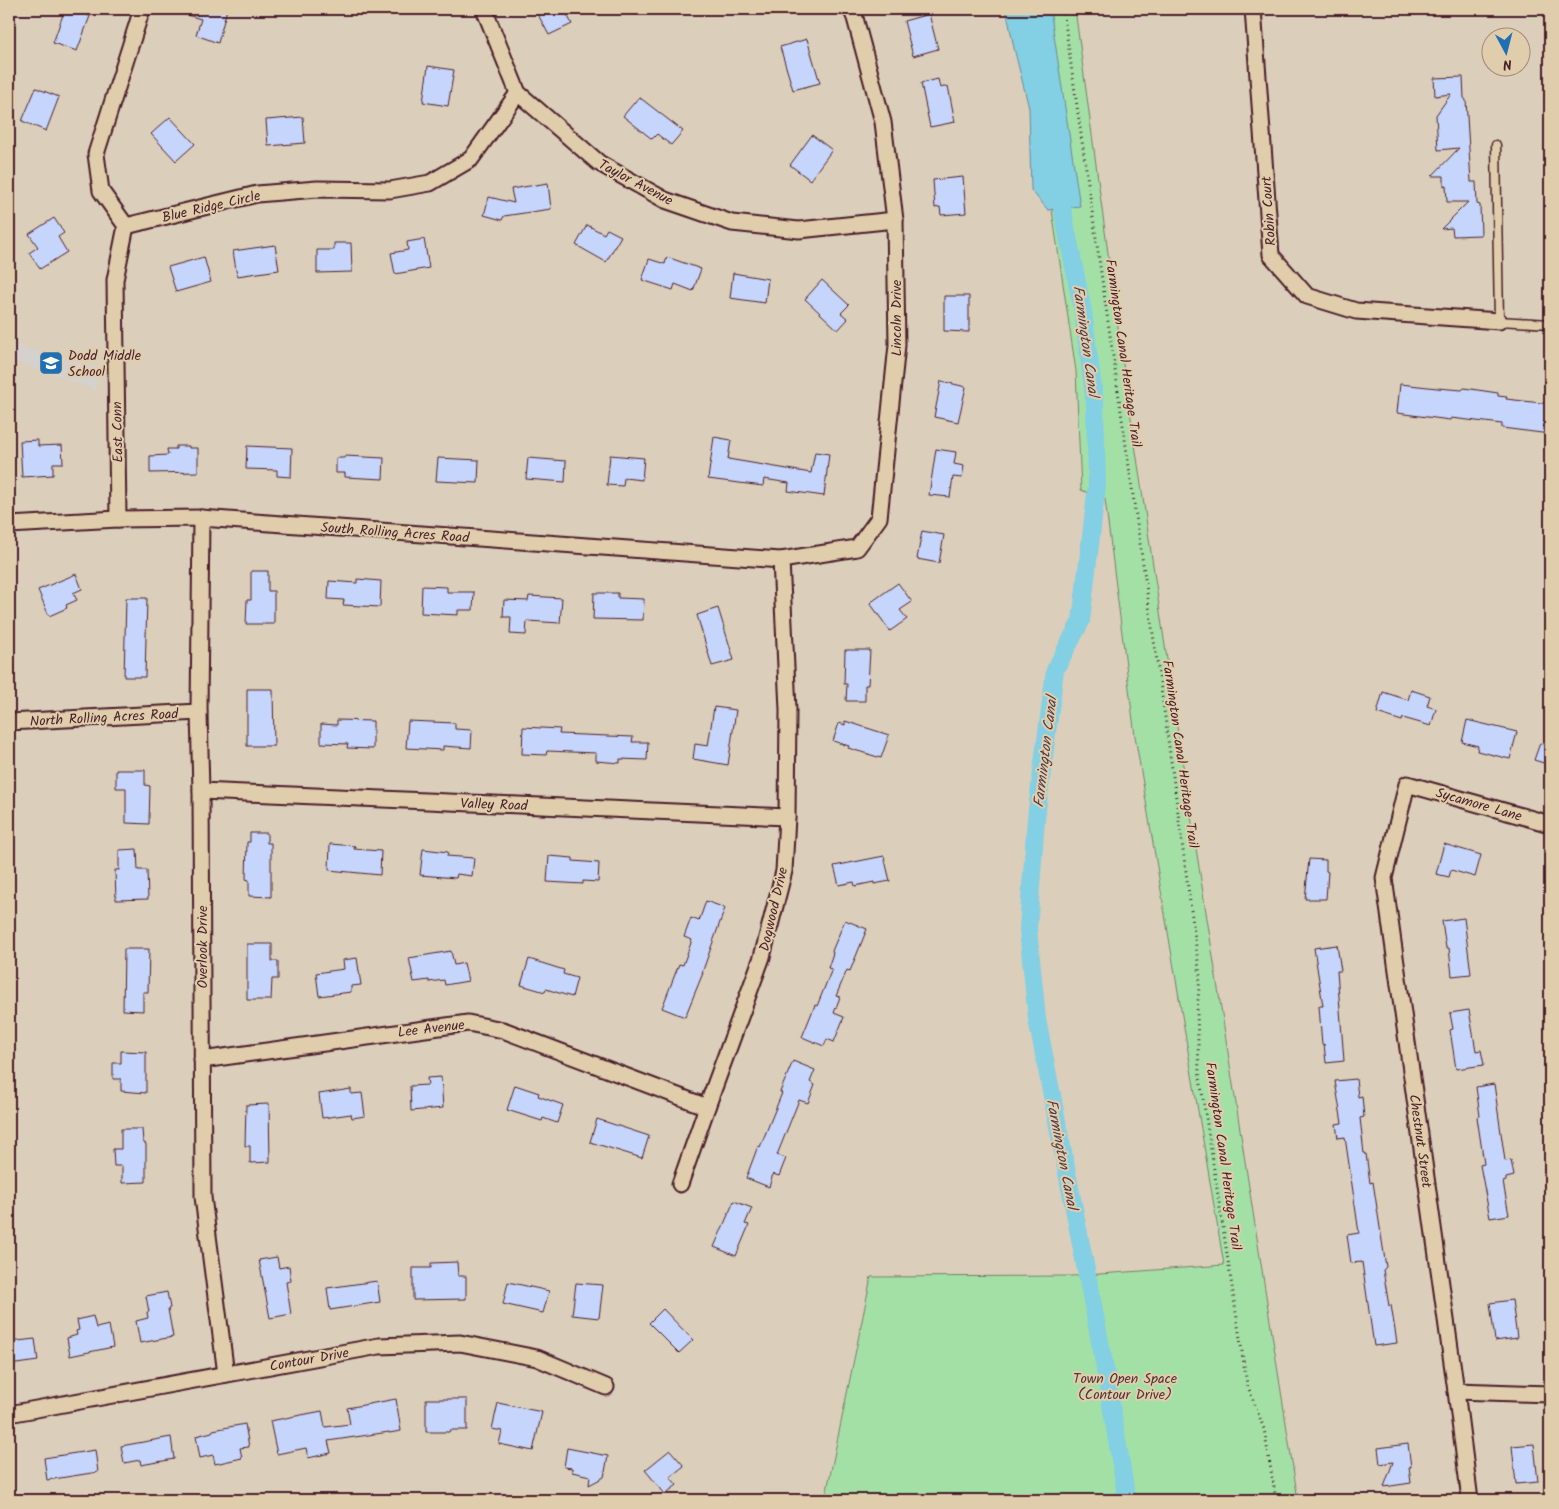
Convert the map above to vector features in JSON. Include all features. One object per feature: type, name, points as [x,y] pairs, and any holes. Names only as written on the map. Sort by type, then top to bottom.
[{"type":"street","points":[[126,226],[101,191],[96,154],[142,9]]},
{"type":"street","name":"Taylor Avenue","points":[[484,9],[518,93],[598,163],[665,200],[732,223],[799,230],[895,220]]},
{"type":"street","name":"Lincoln Drive","points":[[780,560],[857,548],[879,518],[897,344],[895,220],[883,122],[851,9]]},
{"type":"street","name":"Robin Court","points":[[1253,9],[1271,255],[1307,296],[1356,311],[1499,321]]},
{"type":"street","name":"Blue Ridge Circle","points":[[126,226],[256,194],[317,189],[390,190],[430,183],[472,159],[518,93]]},
{"type":"street","name":"East Conn","points":[[118,519],[116,280],[126,226]]},
{"type":"street","name":"South Rolling Acres Road","points":[[9,524],[118,519],[201,518],[780,560]]},
{"type":"street","name":"Overlook Drive","points":[[201,518],[199,712],[203,1197],[226,1374]]},
{"type":"street","name":"Dogwood Drive","points":[[680,1184],[762,957],[784,871],[787,817],[788,710],[780,560]]},
{"type":"street","name":"North Rolling Acres Road","points":[[9,722],[199,712]]},
{"type":"street","name":"Sycamore Lane","points":[[1407,784],[1550,824]]},
{"type":"street","name":"Chestnut Street","points":[[1407,784],[1384,878],[1470,1500]]},
{"type":"street","name":"Valley Road","points":[[201,791],[787,817]]},
{"type":"street","name":"Lee Avenue","points":[[202,1060],[468,1023],[503,1030],[707,1107]]},
{"type":"street","name":"Contour Drive","points":[[9,1414],[379,1346],[460,1343],[537,1358],[606,1387]]},
{"type":"street","points":[[1456,1390],[1550,1394]]},
{"type":"lane","points":[[1496,145],[1499,321],[1550,324]]},
{"type":"path","name":"Farmington Canal Heritage Trail","points":[[1063,9],[1200,976],[1198,1012],[1199,1072],[1247,1384],[1264,1429],[1276,1500]]},
{"type":"shaded area","name":"Dodd Middle School","points":[[9,343],[96,368],[96,390],[9,359]]},
{"type":"green space","name":"Town Open Space (Contour Drive)","points":[[1022,9],[1075,9],[1123,364],[1178,733],[1298,1500],[825,1500],[871,1277],[1072,1276],[1224,1265],[1135,736],[1105,499],[1081,490],[1076,371]]},
{"type":"water","points":[[1006,9],[1050,9],[1080,206],[1048,210],[1031,190],[1029,108]]},
{"type":"building","points":[[65,9],[78,9],[77,12],[90,16],[77,51],[53,43]]},
{"type":"building","points":[[177,9],[227,9],[218,43],[196,35],[201,19],[176,12]]},
{"type":"building","points":[[535,9],[564,9],[572,24],[549,35]]},
{"type":"building","points":[[929,14],[938,49],[913,56],[904,21]]},
{"type":"building","points":[[807,39],[820,83],[793,90],[780,47]]},
{"type":"building","points":[[428,66],[454,70],[448,106],[423,102]]},
{"type":"building","points":[[1463,77],[1471,182],[1476,182],[1477,204],[1480,205],[1481,235],[1453,236],[1452,228],[1441,229],[1468,202],[1447,202],[1444,176],[1432,176],[1459,148],[1438,150],[1436,115],[1451,94],[1435,96],[1434,78]]},
{"type":"building","points":[[938,79],[940,88],[948,86],[955,122],[930,127],[921,83]]},
{"type":"building","points":[[36,88],[59,97],[46,131],[22,121]]},
{"type":"building","points":[[639,97],[683,131],[671,145],[657,134],[652,139],[623,116]]},
{"type":"building","points":[[170,117],[195,144],[176,161],[151,134]]},
{"type":"building","points":[[303,117],[305,143],[268,146],[266,120]]},
{"type":"building","points":[[812,135],[832,150],[810,180],[790,165]]},
{"type":"building","points":[[963,177],[966,213],[941,215],[940,207],[935,208],[933,180]]},
{"type":"building","points":[[548,183],[551,209],[504,216],[502,220],[484,215],[489,197],[514,203],[511,189]]},
{"type":"building","points":[[54,218],[64,233],[58,237],[67,252],[40,269],[29,253],[38,247],[29,234]]},
{"type":"building","points":[[587,225],[604,234],[607,229],[621,236],[606,262],[576,245]]},
{"type":"building","points":[[424,239],[429,268],[395,274],[391,253],[408,250],[407,242]]},
{"type":"building","points":[[334,243],[351,243],[352,272],[317,273],[317,250],[334,250]]},
{"type":"building","points":[[275,245],[279,270],[237,276],[233,251]]},
{"type":"building","points":[[204,257],[211,282],[176,292],[168,267]]},
{"type":"building","points":[[667,257],[701,269],[693,291],[675,284],[673,290],[642,280],[649,259],[665,264]]},
{"type":"building","points":[[733,273],[768,279],[765,303],[730,298]]},
{"type":"building","points":[[822,280],[849,305],[841,313],[848,319],[838,330],[805,299]]},
{"type":"building","points":[[944,296],[969,296],[969,332],[944,331]]},
{"type":"building","points":[[941,381],[966,387],[958,422],[934,417]]},
{"type":"building","points":[[1400,384],[1462,390],[1464,388],[1498,393],[1498,396],[1507,397],[1506,399],[1550,404],[1550,434],[1502,428],[1502,424],[1397,413]]},
{"type":"building","points":[[714,437],[731,440],[728,459],[811,473],[815,452],[829,454],[824,496],[788,491],[789,483],[764,479],[763,486],[708,479]]},
{"type":"building","points":[[38,440],[38,446],[62,445],[63,463],[53,463],[53,475],[22,477],[20,441]]},
{"type":"building","points":[[176,446],[198,448],[198,472],[150,473],[150,456],[168,455],[167,449],[176,449]]},
{"type":"building","points":[[247,446],[292,448],[291,477],[277,476],[277,470],[246,469]]},
{"type":"building","points":[[936,449],[956,452],[954,464],[964,466],[962,478],[953,477],[950,497],[929,495]]},
{"type":"building","points":[[610,455],[644,458],[642,480],[624,478],[623,486],[607,485]]},
{"type":"building","points":[[345,456],[384,458],[383,479],[345,477],[345,473],[336,473],[336,458],[345,458]]},
{"type":"building","points":[[438,458],[479,460],[478,483],[436,481]]},
{"type":"building","points":[[528,458],[566,461],[565,482],[526,479]]},
{"type":"building","points":[[922,531],[944,535],[939,563],[917,559]]},
{"type":"building","points":[[251,571],[268,571],[268,591],[274,591],[274,624],[246,624],[247,600],[251,600]]},
{"type":"building","points":[[76,574],[82,589],[73,593],[77,600],[66,605],[67,608],[49,616],[38,590]]},
{"type":"building","points":[[357,579],[381,581],[380,607],[343,605],[344,600],[328,599],[329,581],[357,583]]},
{"type":"building","points":[[898,583],[912,602],[900,610],[907,619],[890,631],[870,603]]},
{"type":"building","points":[[422,586],[447,587],[447,592],[474,592],[473,610],[458,610],[458,615],[421,613]]},
{"type":"building","points":[[594,593],[618,593],[618,598],[644,599],[643,620],[593,619]]},
{"type":"building","points":[[529,596],[562,598],[560,623],[527,621],[526,635],[510,634],[511,617],[503,617],[504,600],[528,601]]},
{"type":"building","points":[[126,598],[147,598],[145,677],[124,677]]},
{"type":"building","points":[[718,608],[734,660],[712,666],[697,615]]},
{"type":"building","points":[[845,650],[870,650],[868,685],[865,685],[865,701],[846,701],[847,684],[844,684]]},
{"type":"building","points":[[247,689],[273,689],[274,746],[247,746]]},
{"type":"building","points":[[1411,690],[1430,696],[1427,706],[1436,709],[1431,726],[1403,718],[1402,721],[1377,713],[1383,692],[1408,700]]},
{"type":"building","points":[[714,707],[736,710],[728,765],[693,759],[695,744],[708,746]]},
{"type":"building","points":[[337,720],[373,721],[373,749],[347,748],[348,744],[321,743],[321,724],[337,725]]},
{"type":"building","points":[[1467,720],[1517,732],[1510,759],[1477,751],[1478,746],[1462,742]]},
{"type":"building","points":[[408,721],[455,723],[455,729],[472,730],[471,748],[443,746],[443,750],[406,748]]},
{"type":"building","points":[[845,721],[889,735],[881,758],[848,748],[849,746],[833,741],[839,723],[845,725]]},
{"type":"building","points":[[523,727],[560,729],[559,734],[633,737],[632,742],[648,742],[647,760],[620,759],[620,763],[596,761],[596,753],[547,751],[546,755],[522,754]]},
{"type":"building","points":[[1540,743],[1550,746],[1550,765],[1534,760]]},
{"type":"building","points":[[116,770],[145,770],[145,785],[150,786],[149,824],[126,823],[126,788],[116,788]]},
{"type":"building","points":[[250,833],[267,833],[267,843],[271,843],[271,897],[249,896],[249,880],[246,879],[247,842],[250,842]]},
{"type":"building","points":[[330,844],[355,846],[354,849],[381,851],[380,875],[329,870]]},
{"type":"building","points":[[1444,844],[1481,855],[1475,877],[1451,870],[1449,877],[1436,874]]},
{"type":"building","points":[[137,849],[138,870],[147,870],[148,899],[116,900],[115,870],[119,870],[119,850]]},
{"type":"building","points":[[423,849],[448,852],[447,856],[474,858],[472,876],[457,874],[456,878],[420,875]]},
{"type":"building","points":[[549,856],[573,858],[573,861],[599,863],[598,882],[583,881],[583,884],[547,882]]},
{"type":"building","points":[[884,856],[890,881],[855,886],[854,882],[839,885],[834,866]]},
{"type":"building","points":[[1309,859],[1326,860],[1326,871],[1328,872],[1326,899],[1305,899]]},
{"type":"building","points":[[706,901],[725,908],[703,973],[685,1017],[662,1008],[679,964],[683,965],[692,940],[684,937],[691,918],[699,921]]},
{"type":"building","points":[[1464,918],[1471,974],[1452,976],[1449,948],[1446,948],[1442,921]]},
{"type":"building","points":[[845,920],[867,929],[850,971],[847,970],[836,996],[840,997],[834,1013],[844,1017],[834,1042],[827,1039],[824,1046],[802,1037],[832,969],[828,968],[832,951]]},
{"type":"building","points":[[247,944],[272,944],[272,961],[278,961],[278,979],[272,979],[271,1000],[247,1000]]},
{"type":"building","points":[[1337,945],[1341,971],[1337,971],[1344,1061],[1326,1063],[1324,1044],[1322,1045],[1319,1006],[1323,1006],[1314,948]]},
{"type":"building","points":[[124,949],[149,949],[148,992],[143,992],[143,1011],[123,1010]]},
{"type":"building","points":[[451,951],[454,965],[464,963],[468,981],[445,985],[444,980],[414,982],[409,958]]},
{"type":"building","points":[[357,958],[361,985],[351,986],[351,992],[319,996],[316,973],[344,969],[343,960]]},
{"type":"building","points":[[529,959],[564,970],[563,974],[577,978],[572,997],[546,989],[545,992],[521,985]]},
{"type":"building","points":[[1469,1010],[1476,1051],[1481,1050],[1484,1065],[1456,1069],[1450,1030],[1453,1029],[1450,1013]]},
{"type":"building","points":[[121,1051],[146,1052],[146,1093],[121,1091],[121,1079],[113,1079],[113,1063],[121,1063]]},
{"type":"building","points":[[793,1061],[815,1070],[810,1082],[815,1085],[808,1103],[799,1100],[777,1155],[786,1158],[779,1176],[773,1174],[769,1187],[746,1178],[782,1093],[780,1092]]},
{"type":"building","points":[[441,1077],[443,1108],[411,1111],[410,1086],[428,1085],[427,1078]]},
{"type":"building","points":[[1356,1079],[1358,1097],[1362,1096],[1364,1117],[1360,1118],[1364,1154],[1366,1154],[1370,1183],[1373,1182],[1386,1267],[1383,1270],[1397,1343],[1374,1346],[1362,1262],[1351,1263],[1347,1235],[1359,1233],[1345,1137],[1338,1138],[1336,1124],[1342,1123],[1335,1081]]},
{"type":"building","points":[[1494,1084],[1505,1161],[1511,1160],[1514,1176],[1506,1178],[1506,1181],[1503,1182],[1509,1215],[1490,1218],[1480,1165],[1484,1164],[1477,1117],[1480,1116],[1476,1087]]},
{"type":"building","points":[[515,1085],[539,1093],[538,1096],[563,1105],[557,1123],[543,1118],[542,1121],[507,1110]]},
{"type":"building","points":[[351,1089],[351,1094],[362,1093],[365,1116],[352,1118],[351,1114],[322,1118],[319,1094]]},
{"type":"building","points":[[269,1104],[270,1162],[250,1163],[250,1146],[245,1146],[246,1105]]},
{"type":"building","points":[[597,1119],[649,1136],[642,1158],[590,1142]]},
{"type":"building","points":[[121,1129],[142,1129],[143,1142],[146,1144],[146,1182],[122,1183],[122,1166],[114,1166],[113,1149],[121,1149]]},
{"type":"building","points":[[734,1201],[752,1208],[745,1224],[749,1225],[736,1256],[714,1247]]},
{"type":"building","points":[[277,1257],[279,1268],[289,1266],[291,1281],[286,1282],[291,1314],[270,1318],[259,1260]]},
{"type":"building","points":[[457,1262],[458,1276],[466,1276],[466,1299],[413,1300],[413,1268],[431,1268],[431,1263]]},
{"type":"building","points":[[377,1281],[380,1302],[330,1310],[327,1288]]},
{"type":"building","points":[[508,1282],[549,1291],[543,1313],[503,1304]]},
{"type":"building","points":[[576,1283],[603,1285],[599,1318],[572,1315]]},
{"type":"building","points":[[167,1292],[173,1337],[140,1343],[136,1321],[148,1318],[147,1312],[149,1312],[146,1296]]},
{"type":"building","points":[[1512,1300],[1517,1338],[1495,1341],[1490,1303]]},
{"type":"building","points":[[663,1309],[693,1340],[679,1353],[649,1323]]},
{"type":"building","points":[[93,1316],[96,1328],[109,1325],[113,1347],[70,1356],[67,1338],[77,1335],[76,1331],[79,1330],[77,1320]]},
{"type":"building","points":[[35,1339],[38,1361],[9,1365],[9,1342]]},
{"type":"building","points":[[396,1399],[401,1431],[328,1441],[331,1453],[308,1458],[306,1448],[277,1454],[270,1421],[322,1411],[325,1427],[350,1424],[347,1408]]},
{"type":"building","points":[[426,1399],[467,1399],[467,1430],[426,1432]]},
{"type":"building","points":[[498,1403],[542,1412],[533,1451],[499,1444],[502,1431],[492,1429]]},
{"type":"building","points":[[245,1424],[249,1447],[240,1448],[242,1458],[215,1464],[213,1455],[200,1458],[196,1436],[212,1432],[213,1430]]},
{"type":"building","points":[[171,1437],[174,1459],[141,1465],[140,1460],[124,1463],[121,1446]]},
{"type":"building","points":[[1408,1444],[1411,1483],[1384,1487],[1393,1462],[1380,1464],[1378,1448]]},
{"type":"building","points":[[1534,1444],[1538,1482],[1516,1484],[1512,1446]]},
{"type":"building","points":[[567,1448],[608,1456],[604,1477],[589,1485],[590,1476],[572,1472],[572,1468],[564,1467]]},
{"type":"building","points":[[95,1450],[98,1472],[47,1480],[44,1458]]},
{"type":"building","points":[[670,1450],[684,1466],[670,1477],[677,1485],[665,1494],[645,1470]]},
{"type":"waterway","name":"Farmington Canal","points":[[1058,187],[1083,312],[1095,404],[1097,485],[1081,621],[1055,670],[1036,818],[1028,929],[1037,1019],[1103,1357],[1127,1500]]},
{"type":"place","name":"Dodd Middle School","points":[[51,363]]}]
